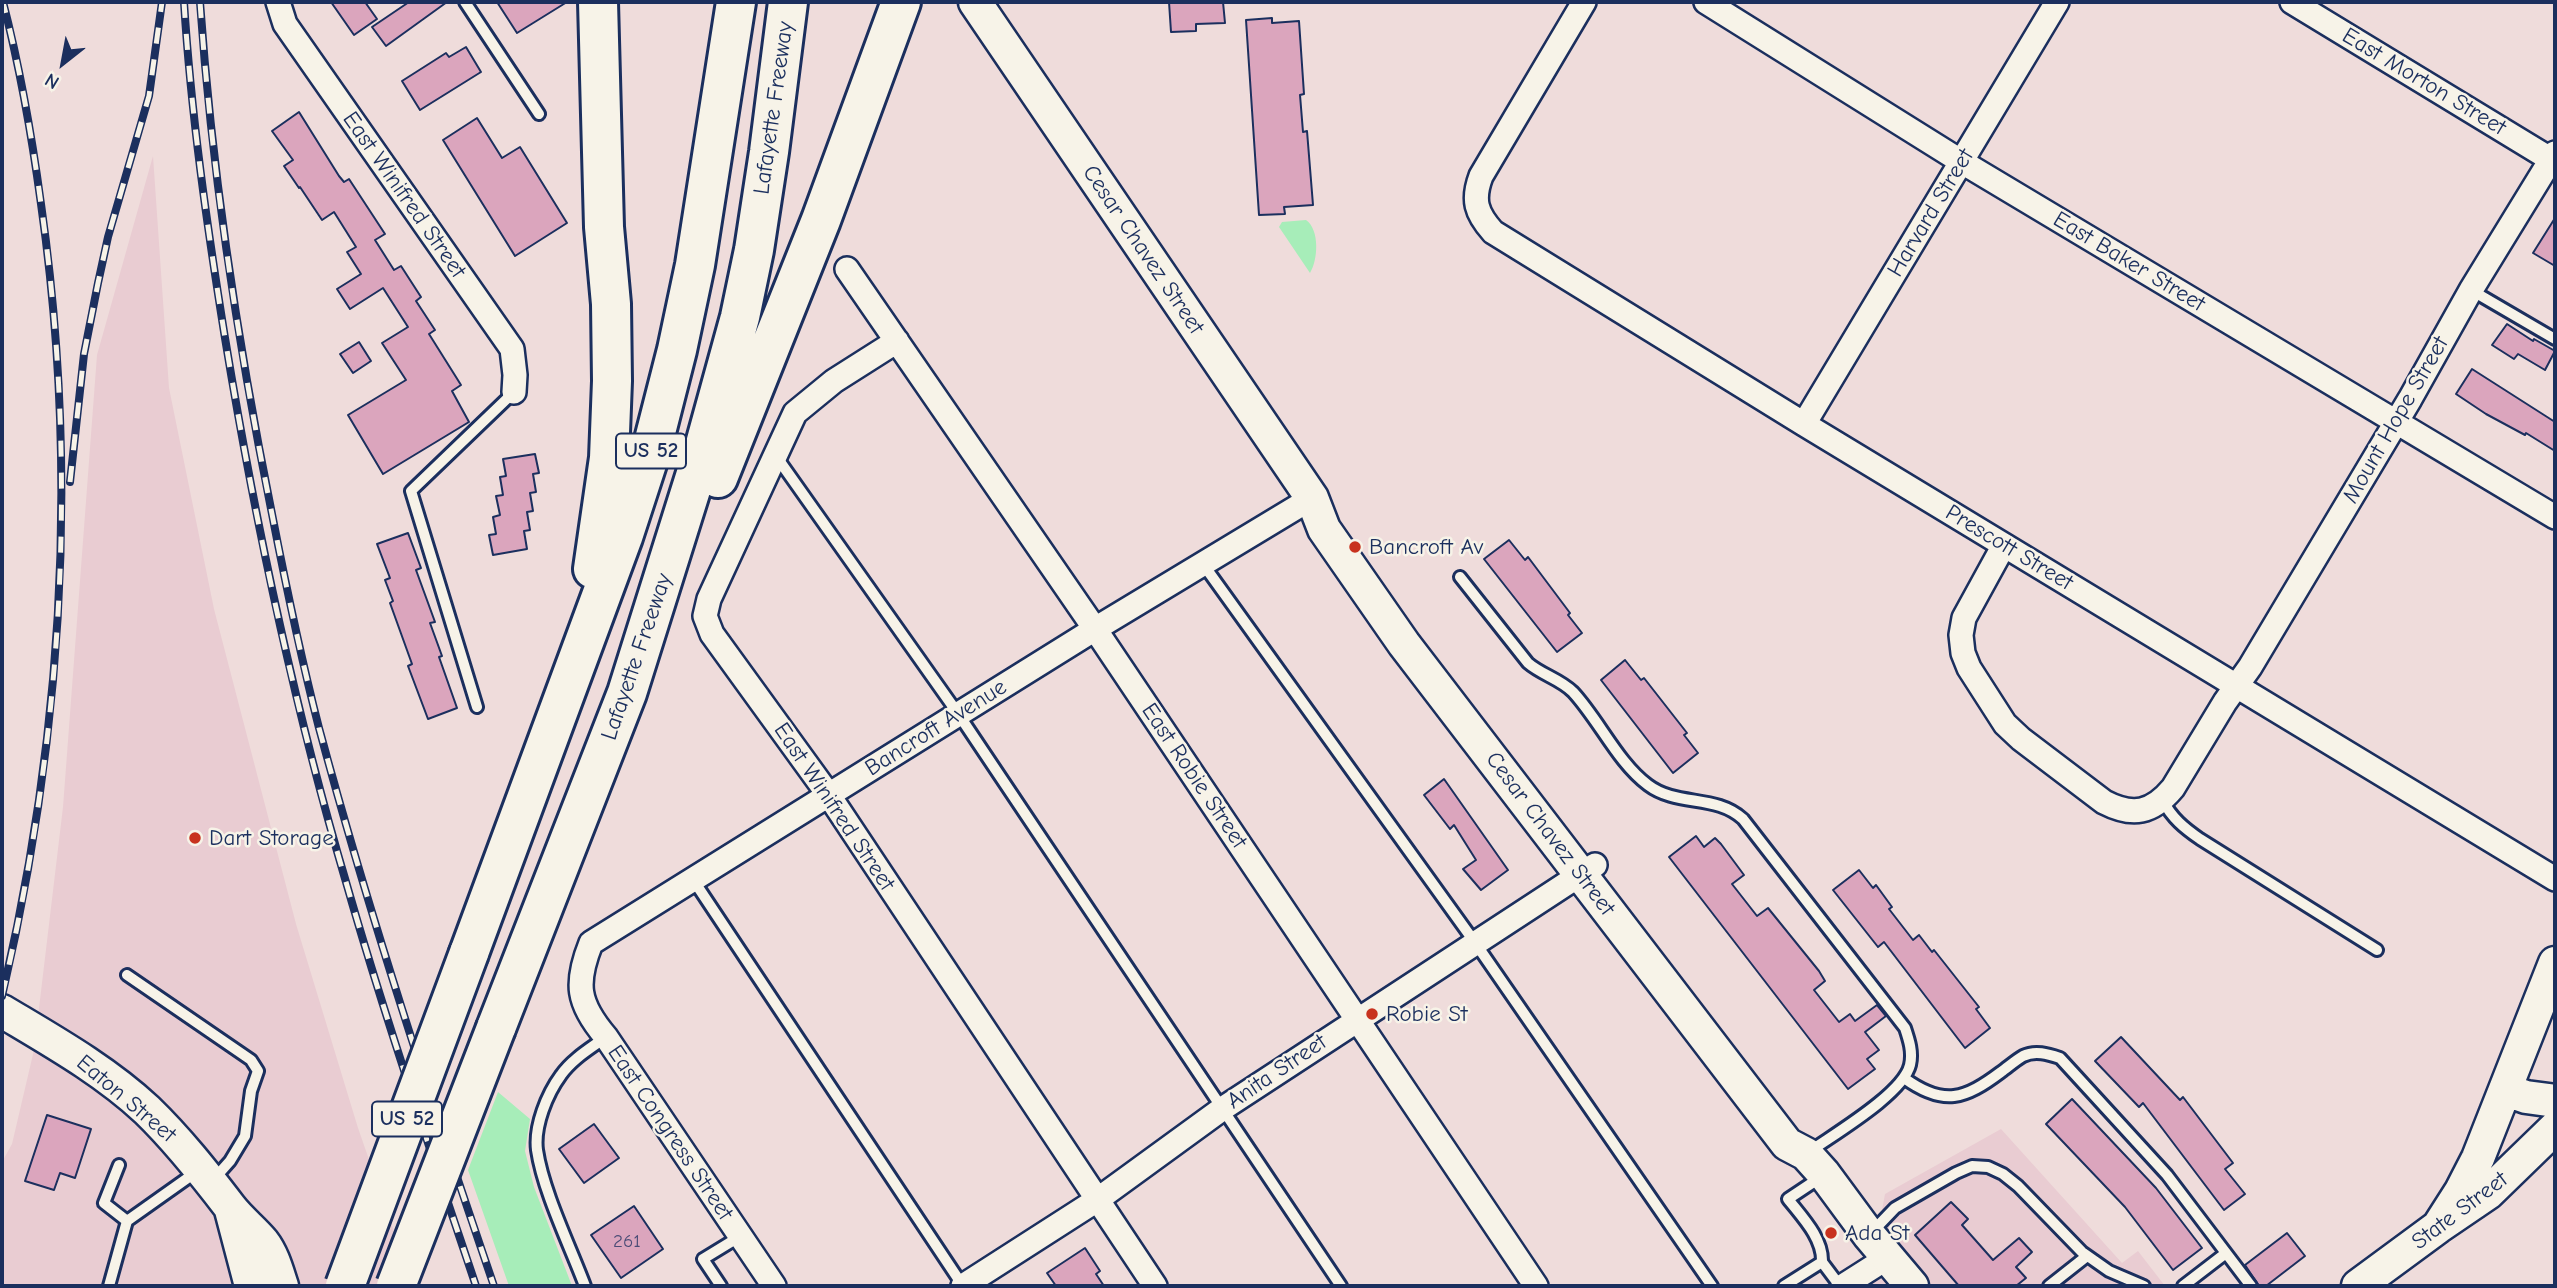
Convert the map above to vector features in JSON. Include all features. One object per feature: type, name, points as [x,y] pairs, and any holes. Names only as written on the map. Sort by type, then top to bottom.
[{"type":"highway","points":[[496,881],[589,589],[607,470],[612,342],[604,227],[598,2]]},
{"type":"highway","name":"US 52","points":[[345,1286],[619,549],[652,448],[689,301],[736,2]]},
{"type":"highway","name":"Lafayette Freeway","points":[[396,1286],[627,693],[704,448],[740,317],[761,208],[788,2]]},
{"type":"highway","points":[[627,693],[682,570],[780,324],[901,2]]},
{"type":"main road","name":"Cesar Chavez Street","points":[[975,2],[1312,498],[1324,529],[1404,644],[1588,870],[1787,1144],[1815,1164],[1912,1286]]},
{"type":"main road","points":[[2438,1227],[2472,1170],[2555,963]]},
{"type":"main road","name":"Eaton Street","points":[[2,1011],[82,1059],[116,1084],[170,1133],[231,1208],[264,1243],[282,1286]]},
{"type":"main road","points":[[2506,1090],[2526,1097],[2555,1101]]},
{"type":"main road","name":"State Street","points":[[2363,1285],[2498,1185],[2555,1128]]},
{"type":"main road","name":"Eaton Street","points":[[231,1208],[244,1280]]},
{"type":"street","name":"East Winifred Street","points":[[278,2],[285,24],[512,349],[514,393]]},
{"type":"street","name":"Prescott Street","points":[[1584,2],[1481,176],[1474,204],[1493,232],[1804,424],[2555,879]]},
{"type":"street","name":"East Baker Street","points":[[1706,2],[1962,162],[2555,517]]},
{"type":"street","name":"Harvard Street","points":[[1804,424],[2057,2]]},
{"type":"street","name":"East Morton Street","points":[[2292,2],[2554,158]]},
{"type":"street","name":"Mount Hope Street","points":[[2162,801],[2173,788],[2235,686],[2250,667],[2396,423],[2471,290],[2554,158]]},
{"type":"street","name":"East Robie Street","points":[[847,269],[1095,629],[1536,1286]]},
{"type":"street","name":"East Winifred Street","points":[[897,341],[834,381],[795,413],[709,599],[705,617],[712,634],[828,794],[1155,1286]]},
{"type":"street","name":"Bancroft Avenue","points":[[580,974],[591,943],[1095,629],[1312,498]]},
{"type":"street","points":[[2004,545],[1964,618],[1961,635],[1969,668],[2005,724],[2104,802],[2133,812],[2162,801]]},
{"type":"street","name":"Anita Street","points":[[963,1286],[1097,1200],[1222,1109],[1588,870]]},
{"type":"street","name":"East Congress Street","points":[[580,974],[590,1018],[606,1037],[774,1286]]},
{"type":"street","points":[[1841,1286],[1878,1246]]},
{"type":"lane","points":[[465,2],[539,114]]},
{"type":"lane","points":[[2471,290],[2555,340]]},
{"type":"lane","points":[[477,707],[411,491],[514,393]]},
{"type":"lane","points":[[776,456],[959,715],[1341,1286]]},
{"type":"lane","points":[[1203,564],[1476,944],[1712,1286]]},
{"type":"lane","points":[[1460,577],[1528,663],[1541,674],[1562,682],[1574,693],[1645,783],[1671,797],[1717,803],[1733,810],[1742,819],[1905,1028],[1911,1045],[1910,1064],[1896,1090],[1815,1164],[1787,1199],[1810,1227],[1822,1252],[1822,1262],[1841,1286]]},
{"type":"lane","points":[[2162,801],[2176,820],[2200,839],[2377,950]]},
{"type":"lane","points":[[692,878],[963,1286]]},
{"type":"lane","points":[[109,1286],[127,1221],[230,1161],[245,1136],[251,1091],[258,1071],[251,1060],[127,975]]},
{"type":"lane","points":[[585,1286],[544,1178],[536,1148],[548,1097],[562,1073],[606,1037]]},
{"type":"lane","points":[[1904,1078],[1913,1085],[1938,1095],[1960,1097],[1978,1089],[2025,1055],[2043,1053],[2060,1058],[2167,1175],[2251,1286]]},
{"type":"lane","points":[[119,1164],[104,1203],[127,1221]]},
{"type":"lane","points":[[1878,1246],[1895,1208],[1956,1173],[1972,1166],[1980,1166],[2003,1174],[2018,1186],[2087,1256],[2140,1286]]},
{"type":"lane","points":[[721,1286],[703,1259],[739,1237]]},
{"type":"lane","points":[[2183,1286],[2226,1253]]},
{"type":"lane","points":[[2049,1286],[2087,1256]]},
{"type":"lane","points":[[1784,1286],[1822,1262]]},
{"type":"shaded area","points":[[153,156],[169,388],[214,609],[296,924],[358,1128],[413,1286],[2,1286],[2,1162],[12,1144],[34,1050],[63,807],[97,355]]},
{"type":"shaded area","points":[[2001,1129],[2122,1263],[2138,1251],[2165,1286],[1868,1286],[1885,1194]]},
{"type":"green space","points":[[1306,220],[1316,238],[1315,261],[1310,273],[1279,227],[1282,222]]},
{"type":"green space","points":[[498,1092],[530,1119],[525,1151],[534,1187],[572,1286],[509,1286],[468,1170]]},
{"type":"building","points":[[331,2],[365,2],[377,19],[354,35]]},
{"type":"building","points":[[409,2],[447,2],[386,46],[372,27]]},
{"type":"building","points":[[497,2],[567,2],[517,33]]},
{"type":"building","points":[[1169,2],[1223,2],[1225,23],[1196,24],[1196,31],[1171,32]]},
{"type":"building","points":[[1272,18],[1272,23],[1299,21],[1304,94],[1300,95],[1303,132],[1307,131],[1313,205],[1284,207],[1285,214],[1259,215],[1246,20]]},
{"type":"building","points":[[466,47],[481,72],[420,110],[402,81],[446,53],[449,57]]},
{"type":"building","points":[[299,112],[339,176],[344,182],[349,179],[385,234],[375,240],[394,270],[401,266],[421,297],[416,301],[435,330],[429,334],[461,385],[452,391],[469,422],[383,474],[348,415],[406,380],[382,343],[408,327],[383,288],[350,309],[337,289],[361,274],[347,252],[356,247],[334,212],[322,220],[284,166],[293,160],[272,131]]},
{"type":"building","points":[[477,118],[502,158],[520,147],[567,223],[515,256],[443,140]]},
{"type":"building","points":[[2555,218],[2555,266],[2533,253]]},
{"type":"building","points":[[2507,324],[2555,351],[2545,370],[2518,354],[2514,359],[2492,345]]},
{"type":"building","points":[[359,342],[371,361],[353,373],[340,354]]},
{"type":"building","points":[[2472,369],[2555,422],[2555,451],[2526,433],[2525,435],[2486,414],[2456,394]]},
{"type":"building","points":[[535,454],[539,473],[533,474],[536,492],[530,493],[533,511],[527,512],[530,530],[524,531],[527,549],[493,555],[489,535],[496,534],[493,517],[500,515],[496,496],[503,495],[500,477],[506,476],[503,459]]},
{"type":"building","points":[[408,533],[421,568],[416,570],[435,622],[430,623],[442,656],[439,657],[457,708],[428,719],[408,666],[412,664],[390,603],[393,601],[385,580],[390,578],[377,544]]},
{"type":"building","points":[[1509,540],[1525,560],[1528,557],[1582,633],[1557,652],[1484,559]]},
{"type":"building","points":[[1625,660],[1641,680],[1644,678],[1687,733],[1684,735],[1698,753],[1673,773],[1601,680]]},
{"type":"building","points":[[1444,779],[1508,870],[1481,890],[1463,869],[1476,860],[1454,825],[1450,829],[1424,795]]},
{"type":"building","points":[[1696,836],[1704,847],[1715,838],[1721,844],[1744,875],[1732,884],[1757,916],[1768,908],[1819,971],[1825,981],[1814,990],[1839,1022],[1850,1014],[1855,1021],[1877,1005],[1886,1016],[1865,1032],[1879,1050],[1867,1059],[1875,1069],[1848,1089],[1669,857]]},
{"type":"building","points":[[1859,870],[1873,888],[1876,885],[1892,907],[1889,909],[1913,940],[1919,935],[1932,952],[1934,950],[1979,1007],[1976,1009],[1990,1028],[1965,1048],[1884,942],[1878,947],[1833,890]]},
{"type":"building","points":[[2121,1037],[2180,1100],[2183,1097],[2233,1163],[2225,1169],[2245,1194],[2224,1210],[2143,1103],[2139,1107],[2095,1061]]},
{"type":"building","points":[[2072,1099],[2156,1188],[2202,1248],[2173,1270],[2125,1207],[2046,1124]]},
{"type":"building","points":[[47,1115],[91,1129],[75,1178],[60,1173],[54,1190],[25,1181]]},
{"type":"building","points":[[594,1124],[619,1158],[584,1183],[559,1149]]},
{"type":"building","points":[[1951,1202],[1968,1219],[1962,1225],[1993,1260],[2019,1238],[2032,1252],[2016,1267],[2026,1278],[2016,1286],[1959,1286],[1915,1235]]},
{"type":"building","points":[[634,1206],[663,1249],[621,1278],[591,1235]]},
{"type":"building","points":[[2287,1233],[2305,1256],[2266,1286],[2259,1286],[2245,1265]]},
{"type":"building","points":[[1085,1248],[1100,1271],[1096,1274],[1104,1286],[1056,1286],[1047,1273]]},
{"type":"railway","points":[[2,996],[23,898],[51,701],[59,602],[61,503],[60,404],[53,304],[30,128],[3,2]]},
{"type":"railway","points":[[70,482],[84,354],[108,237],[149,96],[162,2]]},
{"type":"railway","points":[[184,2],[195,128],[218,296],[249,475],[292,679],[361,933],[476,1286]]},
{"type":"railway","points":[[200,2],[219,195],[237,323],[300,649],[319,728],[380,939],[494,1286]]},
{"type":"place","name":"Bancroft Av","points":[[1355,547]]},
{"type":"place","name":"Dart Storage","points":[[195,838]]},
{"type":"place","name":"Robie St","points":[[1372,1014]]},
{"type":"place","name":"Ada St","points":[[1831,1233]]}]
